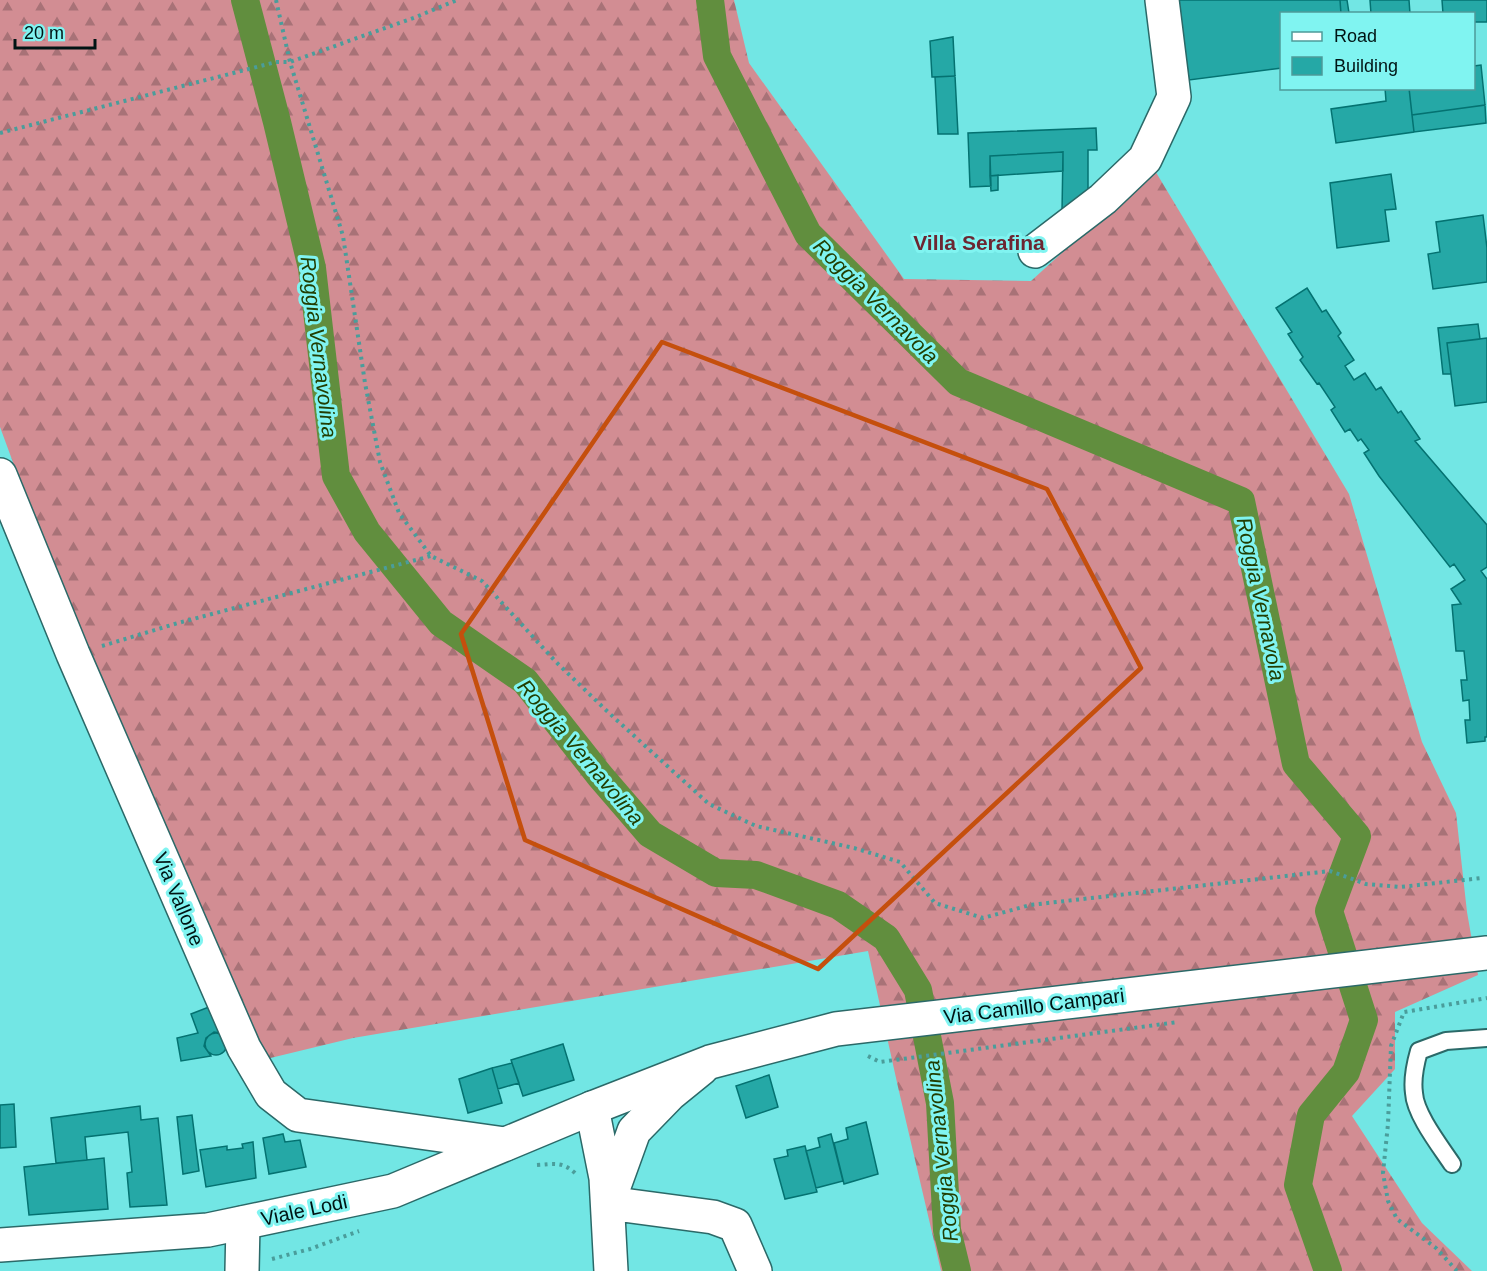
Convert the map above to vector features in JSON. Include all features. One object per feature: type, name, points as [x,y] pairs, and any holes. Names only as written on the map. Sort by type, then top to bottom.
[{"type":"street","points":[[1035,251],[1103,199],[1145,159],[1174,97],[1162,0]]},
{"type":"street","name":"Via Vallone","points":[[0,475],[73,654],[243,1048],[271,1094],[298,1115],[505,1144]]},
{"type":"street","name":"Via Camillo Campari","points":[[592,1108],[710,1062],[836,1029],[1482,954]]},
{"type":"street","points":[[608,1203],[634,1131],[670,1094],[710,1062]]},
{"type":"street","points":[[592,1108],[606,1178],[610,1271]]},
{"type":"street","name":"Viale Lodi","points":[[0,1245],[208,1230],[393,1191],[592,1108]]},
{"type":"street","points":[[608,1203],[713,1217],[735,1225],[755,1271]]},
{"type":"street","points":[[242,1269],[243,1223]]},
{"type":"lane","points":[[1452,1164],[1421,1115],[1413,1096],[1413,1071],[1419,1051],[1446,1041],[1487,1038]]},
{"type":"path","points":[[276,0],[290,62],[343,236],[365,384],[380,462],[399,513],[431,556],[482,581],[556,662],[609,714],[708,804],[756,826],[854,848],[900,862],[936,903],[983,918],[1030,905],[1330,871],[1366,884],[1400,887],[1482,878]]},
{"type":"path","points":[[0,133],[243,70],[276,62],[290,62],[416,18],[457,0]]},
{"type":"path","points":[[73,654],[178,622],[431,556]]},
{"type":"path","points":[[880,1062],[1187,1021]]},
{"type":"path","points":[[242,1269],[310,1249],[365,1229]]},
{"type":"highlighted area","points":[[662,342],[1047,489],[1141,668],[818,969],[525,840],[461,634]]},
{"type":"green space","points":[[0,0],[734,0],[749,63],[904,279],[1031,281],[1154,169],[1349,494],[1422,742],[1456,813],[1467,912],[1478,975],[1395,1012],[1395,1069],[1352,1116],[1422,1223],[1472,1271],[941,1271],[868,951],[353,1038],[258,1061],[78,639],[0,427]]},
{"type":"building","points":[[1178,0],[1340,0],[1341,12],[1280,12],[1280,68],[1189,80]]},
{"type":"building","points":[[1340,0],[1347,0],[1349,12],[1341,12]]},
{"type":"building","points":[[1370,0],[1409,0],[1410,12],[1371,12]]},
{"type":"building","points":[[1442,0],[1487,0],[1487,22],[1475,22],[1475,12],[1443,12]]},
{"type":"building","points":[[953,37],[955,76],[932,77],[930,41]]},
{"type":"building","points":[[1481,65],[1485,105],[1412,115],[1409,90],[1475,90],[1475,66]]},
{"type":"building","points":[[955,76],[958,134],[938,134],[935,77]]},
{"type":"building","points":[[1385,90],[1409,90],[1414,132],[1336,143],[1331,109],[1386,101]]},
{"type":"building","points":[[1485,105],[1486,123],[1414,132],[1412,115]]},
{"type":"building","points":[[1096,128],[1097,150],[1088,150],[1088,203],[1062,212],[1063,152],[990,156],[991,186],[970,187],[968,133]]},
{"type":"building","points":[[1063,152],[1063,171],[990,176],[990,156]]},
{"type":"building","points":[[1391,174],[1396,209],[1385,210],[1389,241],[1337,248],[1330,183]]},
{"type":"building","points":[[998,175],[998,190],[991,191],[990,176]]},
{"type":"building","points":[[1483,215],[1487,248],[1487,282],[1433,289],[1428,254],[1440,252],[1436,222]]},
{"type":"building","points":[[1307,288],[1322,312],[1326,310],[1341,333],[1338,336],[1354,360],[1345,366],[1354,380],[1365,373],[1376,390],[1381,387],[1398,413],[1401,411],[1420,439],[1415,441],[1487,525],[1487,567],[1481,571],[1487,579],[1487,737],[1485,741],[1467,743],[1465,720],[1470,720],[1469,700],[1463,701],[1461,680],[1467,680],[1464,651],[1456,651],[1452,605],[1461,604],[1451,589],[1465,580],[1454,564],[1450,567],[1379,476],[1364,453],[1369,450],[1361,439],[1358,441],[1350,429],[1345,432],[1331,410],[1335,407],[1300,360],[1303,357],[1288,334],[1292,332],[1276,308]]},
{"type":"building","points":[[1478,324],[1480,339],[1447,343],[1451,374],[1443,374],[1438,328]]},
{"type":"building","points":[[1487,338],[1487,402],[1455,406],[1447,343]]},
{"type":"building","points":[[214,1005],[221,1033],[214,1032],[206,1038],[204,1046],[211,1056],[181,1061],[177,1038],[198,1033],[191,1014]]},
{"type":"building","points":[[216,1033],[224,1036],[227,1044],[224,1052],[216,1055],[208,1052],[205,1044],[208,1036]]},
{"type":"building","points":[[563,1044],[574,1080],[523,1096],[511,1060]]},
{"type":"building","points":[[512,1063],[519,1083],[498,1089],[492,1068]]},
{"type":"building","points":[[492,1068],[502,1103],[468,1113],[459,1079]]},
{"type":"building","points":[[769,1075],[778,1107],[746,1118],[736,1086]]},
{"type":"building","points":[[14,1104],[16,1147],[0,1148],[0,1105]]},
{"type":"building","points":[[140,1106],[141,1120],[158,1118],[167,1205],[130,1207],[127,1173],[132,1172],[128,1132],[85,1137],[87,1160],[56,1163],[51,1118]]},
{"type":"building","points":[[192,1115],[199,1171],[183,1174],[177,1117]]},
{"type":"building","points":[[866,1122],[878,1174],[844,1184],[834,1143],[848,1139],[846,1128]]},
{"type":"building","points":[[283,1134],[285,1142],[300,1140],[306,1167],[269,1174],[263,1138]]},
{"type":"building","points":[[831,1134],[843,1181],[816,1188],[806,1151],[820,1147],[818,1138]]},
{"type":"building","points":[[253,1142],[256,1178],[206,1187],[200,1150],[227,1146],[227,1150],[243,1148],[242,1144]]},
{"type":"building","points":[[805,1146],[817,1192],[785,1199],[774,1159],[788,1156],[787,1150]]},
{"type":"building","points":[[104,1158],[108,1209],[29,1215],[24,1167]]},
{"type":"waterway","name":"Roggia Vernavolina","points":[[245,0],[312,268],[336,476],[367,532],[441,623],[525,681],[600,776],[650,834],[716,873],[756,875],[838,905],[886,938],[918,990],[940,1103],[947,1230],[957,1271]]},
{"type":"waterway","name":"Roggia Vernavola","points":[[710,0],[717,56],[808,234],[958,382],[1241,501],[1296,764],[1357,836],[1329,911],[1364,1020],[1346,1072],[1311,1115],[1298,1185],[1328,1271]]},
{"type":"district","name":"Villa Serafina","points":[[979,242]]}]
